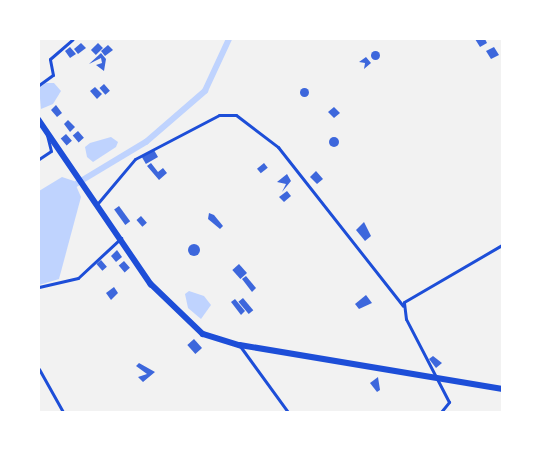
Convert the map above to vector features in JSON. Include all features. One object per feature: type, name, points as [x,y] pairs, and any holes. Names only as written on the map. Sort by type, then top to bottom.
[{"type":"highway","points":[[39,120],[98,203],[151,284],[192,327],[240,345],[502,389]]},
{"type":"street","points":[[39,86],[52,74],[50,59],[73,39]]},
{"type":"street","points":[[98,203],[136,159],[219,115],[236,115],[278,147],[403,306],[449,402],[441,412]]},
{"type":"street","points":[[39,160],[51,151],[46,128]]},
{"type":"street","points":[[39,287],[78,278],[121,238]]},
{"type":"street","points":[[403,306],[502,245]]},
{"type":"street","points":[[240,345],[288,412]]},
{"type":"street","points":[[39,369],[64,412]]},
{"type":"water","points":[[46,83],[54,83],[61,91],[53,104],[41,109],[39,88]]},
{"type":"water","points":[[111,137],[118,142],[116,147],[93,162],[87,157],[85,147],[90,143]]},
{"type":"water","points":[[62,177],[74,181],[81,197],[59,279],[39,285],[39,191]]},
{"type":"water","points":[[189,291],[204,296],[211,305],[201,319],[188,308],[185,294]]},
{"type":"building","points":[[475,39],[485,39],[487,43],[480,47]]},
{"type":"building","points":[[81,43],[86,48],[78,54],[74,49]]},
{"type":"building","points":[[98,43],[103,48],[96,55],[91,50]]},
{"type":"building","points":[[108,45],[113,50],[105,56],[101,51]]},
{"type":"building","points":[[70,47],[76,54],[70,58],[65,51]]},
{"type":"building","points":[[494,47],[499,55],[491,59],[486,51]]},
{"type":"building","points":[[375,50],[380,55],[375,60],[370,55]]},
{"type":"building","points":[[101,53],[106,59],[104,71],[96,65],[102,63],[101,58],[89,64]]},
{"type":"building","points":[[366,57],[371,63],[364,69],[365,63],[359,62]]},
{"type":"building","points":[[104,84],[110,91],[105,95],[99,88]]},
{"type":"building","points":[[95,87],[102,94],[97,99],[90,91]]},
{"type":"building","points":[[304,87],[309,92],[304,97],[299,92]]},
{"type":"building","points":[[56,105],[62,113],[57,117],[51,110]]},
{"type":"building","points":[[334,107],[340,113],[334,118],[328,112]]},
{"type":"building","points":[[68,120],[75,127],[70,132],[64,124]]},
{"type":"building","points":[[78,131],[84,138],[79,142],[73,136]]},
{"type":"building","points":[[66,134],[72,141],[67,145],[61,139]]},
{"type":"building","points":[[334,137],[339,142],[334,147],[329,142]]},
{"type":"building","points":[[154,150],[158,157],[146,164],[142,157]]},
{"type":"building","points":[[151,163],[158,172],[163,168],[167,173],[159,180],[147,166]]},
{"type":"building","points":[[264,163],[268,168],[261,173],[257,169]]},
{"type":"building","points":[[316,171],[323,179],[317,184],[310,177]]},
{"type":"building","points":[[287,174],[291,181],[282,192],[286,184],[277,182]]},
{"type":"building","points":[[287,191],[291,196],[284,202],[279,197]]},
{"type":"building","points":[[119,206],[130,221],[125,225],[114,210]]},
{"type":"building","points":[[209,213],[214,215],[223,226],[220,229],[208,219]]},
{"type":"building","points":[[141,216],[147,223],[142,227],[136,220]]},
{"type":"building","points":[[364,222],[371,236],[365,241],[356,230]]},
{"type":"building","points":[[192,244],[196,244],[200,250],[196,256],[192,256],[188,252],[188,248]]},
{"type":"building","points":[[117,250],[122,257],[116,262],[111,256]]},
{"type":"building","points":[[101,260],[107,267],[102,271],[96,264]]},
{"type":"building","points":[[124,261],[130,268],[125,272],[119,266]]},
{"type":"building","points":[[239,264],[247,273],[240,279],[232,270]]},
{"type":"building","points":[[246,276],[256,288],[252,292],[242,279]]},
{"type":"building","points":[[114,287],[118,293],[111,300],[106,293]]},
{"type":"building","points":[[366,295],[372,303],[359,309],[355,304]]},
{"type":"building","points":[[243,298],[253,310],[249,314],[238,302]]},
{"type":"building","points":[[235,299],[245,311],[241,315],[231,302]]},
{"type":"building","points":[[194,339],[202,348],[195,354],[187,345]]},
{"type":"building","points":[[433,356],[442,363],[436,368],[429,359]]},
{"type":"building","points":[[139,363],[155,372],[143,382],[138,377],[147,374],[136,366]]},
{"type":"building","points":[[378,377],[380,390],[377,392],[370,383]]},
{"type":"waterway","points":[[71,187],[146,142],[205,91],[229,39]]}]
